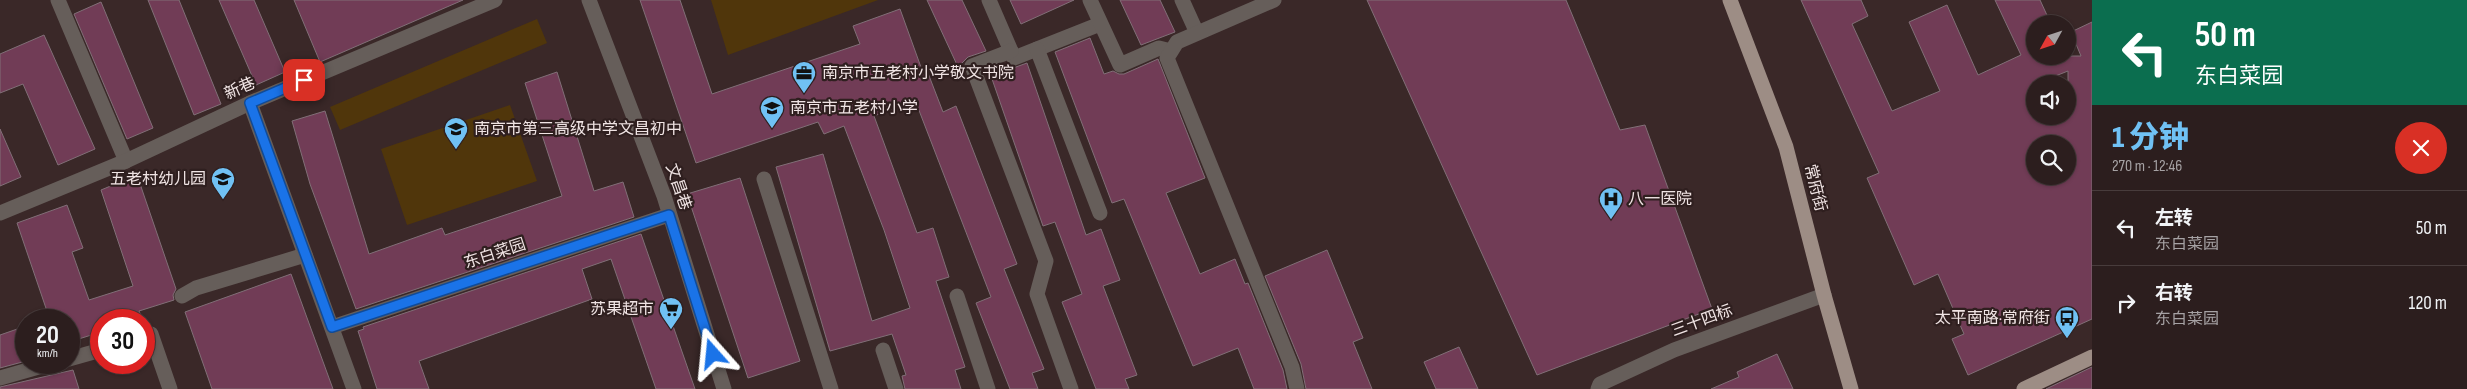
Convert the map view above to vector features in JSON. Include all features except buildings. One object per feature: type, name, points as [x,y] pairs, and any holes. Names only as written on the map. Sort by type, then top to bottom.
[{"type":"main road","name":"常府街","points":[[1730,0],[1786,147],[1824,295],[1852,389]]},
{"type":"main road","points":[[2024,389],[2092,357]]},
{"type":"street","points":[[58,0],[126,162]]},
{"type":"street","name":"新巷","points":[[0,213],[126,162],[250,103],[495,0]]},
{"type":"street","name":"文昌巷","points":[[589,0],[669,215],[724,389]]},
{"type":"street","points":[[989,0],[1014,58],[1100,24]]},
{"type":"street","points":[[1090,0],[1120,65],[1159,48],[1171,51]]},
{"type":"street","points":[[1182,0],[1197,33]]},
{"type":"street","points":[[1274,0],[1176,42],[1167,58],[1292,367],[1297,389]]},
{"type":"street","points":[[1037,49],[1100,213]]},
{"type":"street","points":[[1011,51],[972,66],[1046,261],[1037,294],[1071,389]]},
{"type":"street","points":[[250,103],[354,389]]},
{"type":"street","points":[[764,179],[831,389]]},
{"type":"street","name":"东白菜园","points":[[332,327],[669,215]]},
{"type":"street","points":[[182,296],[196,288],[305,255]]},
{"type":"street","name":"三十四标","points":[[1598,389],[1600,384],[1674,350],[1824,295]]},
{"type":"street","points":[[957,296],[988,389]]},
{"type":"street","points":[[155,346],[170,389]]},
{"type":"street","points":[[883,350],[896,389]]},
{"type":"street","points":[[0,378],[15,374]]},
{"type":"shaded area","points":[[711,0],[878,0],[728,55]]},
{"type":"shaded area","points":[[537,19],[547,43],[340,130],[330,107]]},
{"type":"shaded area","points":[[510,105],[537,181],[407,225],[381,149]]},
{"type":"place","name":"南京市五老村小学敬文书院","points":[[804,94]]},
{"type":"place","name":"南京市五老村小学","points":[[772,129]]},
{"type":"place","name":"南京市第三高级中学文昌初中","points":[[456,150]]},
{"type":"place","name":"五老村幼儿园","points":[[223,200]]},
{"type":"place","name":"八一医院","points":[[1611,220]]},
{"type":"place","name":"苏果超市","points":[[671,330]]},
{"type":"place","name":"太平南路·常府街","points":[[2067,339]]},
{"type":"route","points":[[304,80],[250,103],[332,327],[669,215],[713,354]]}]
